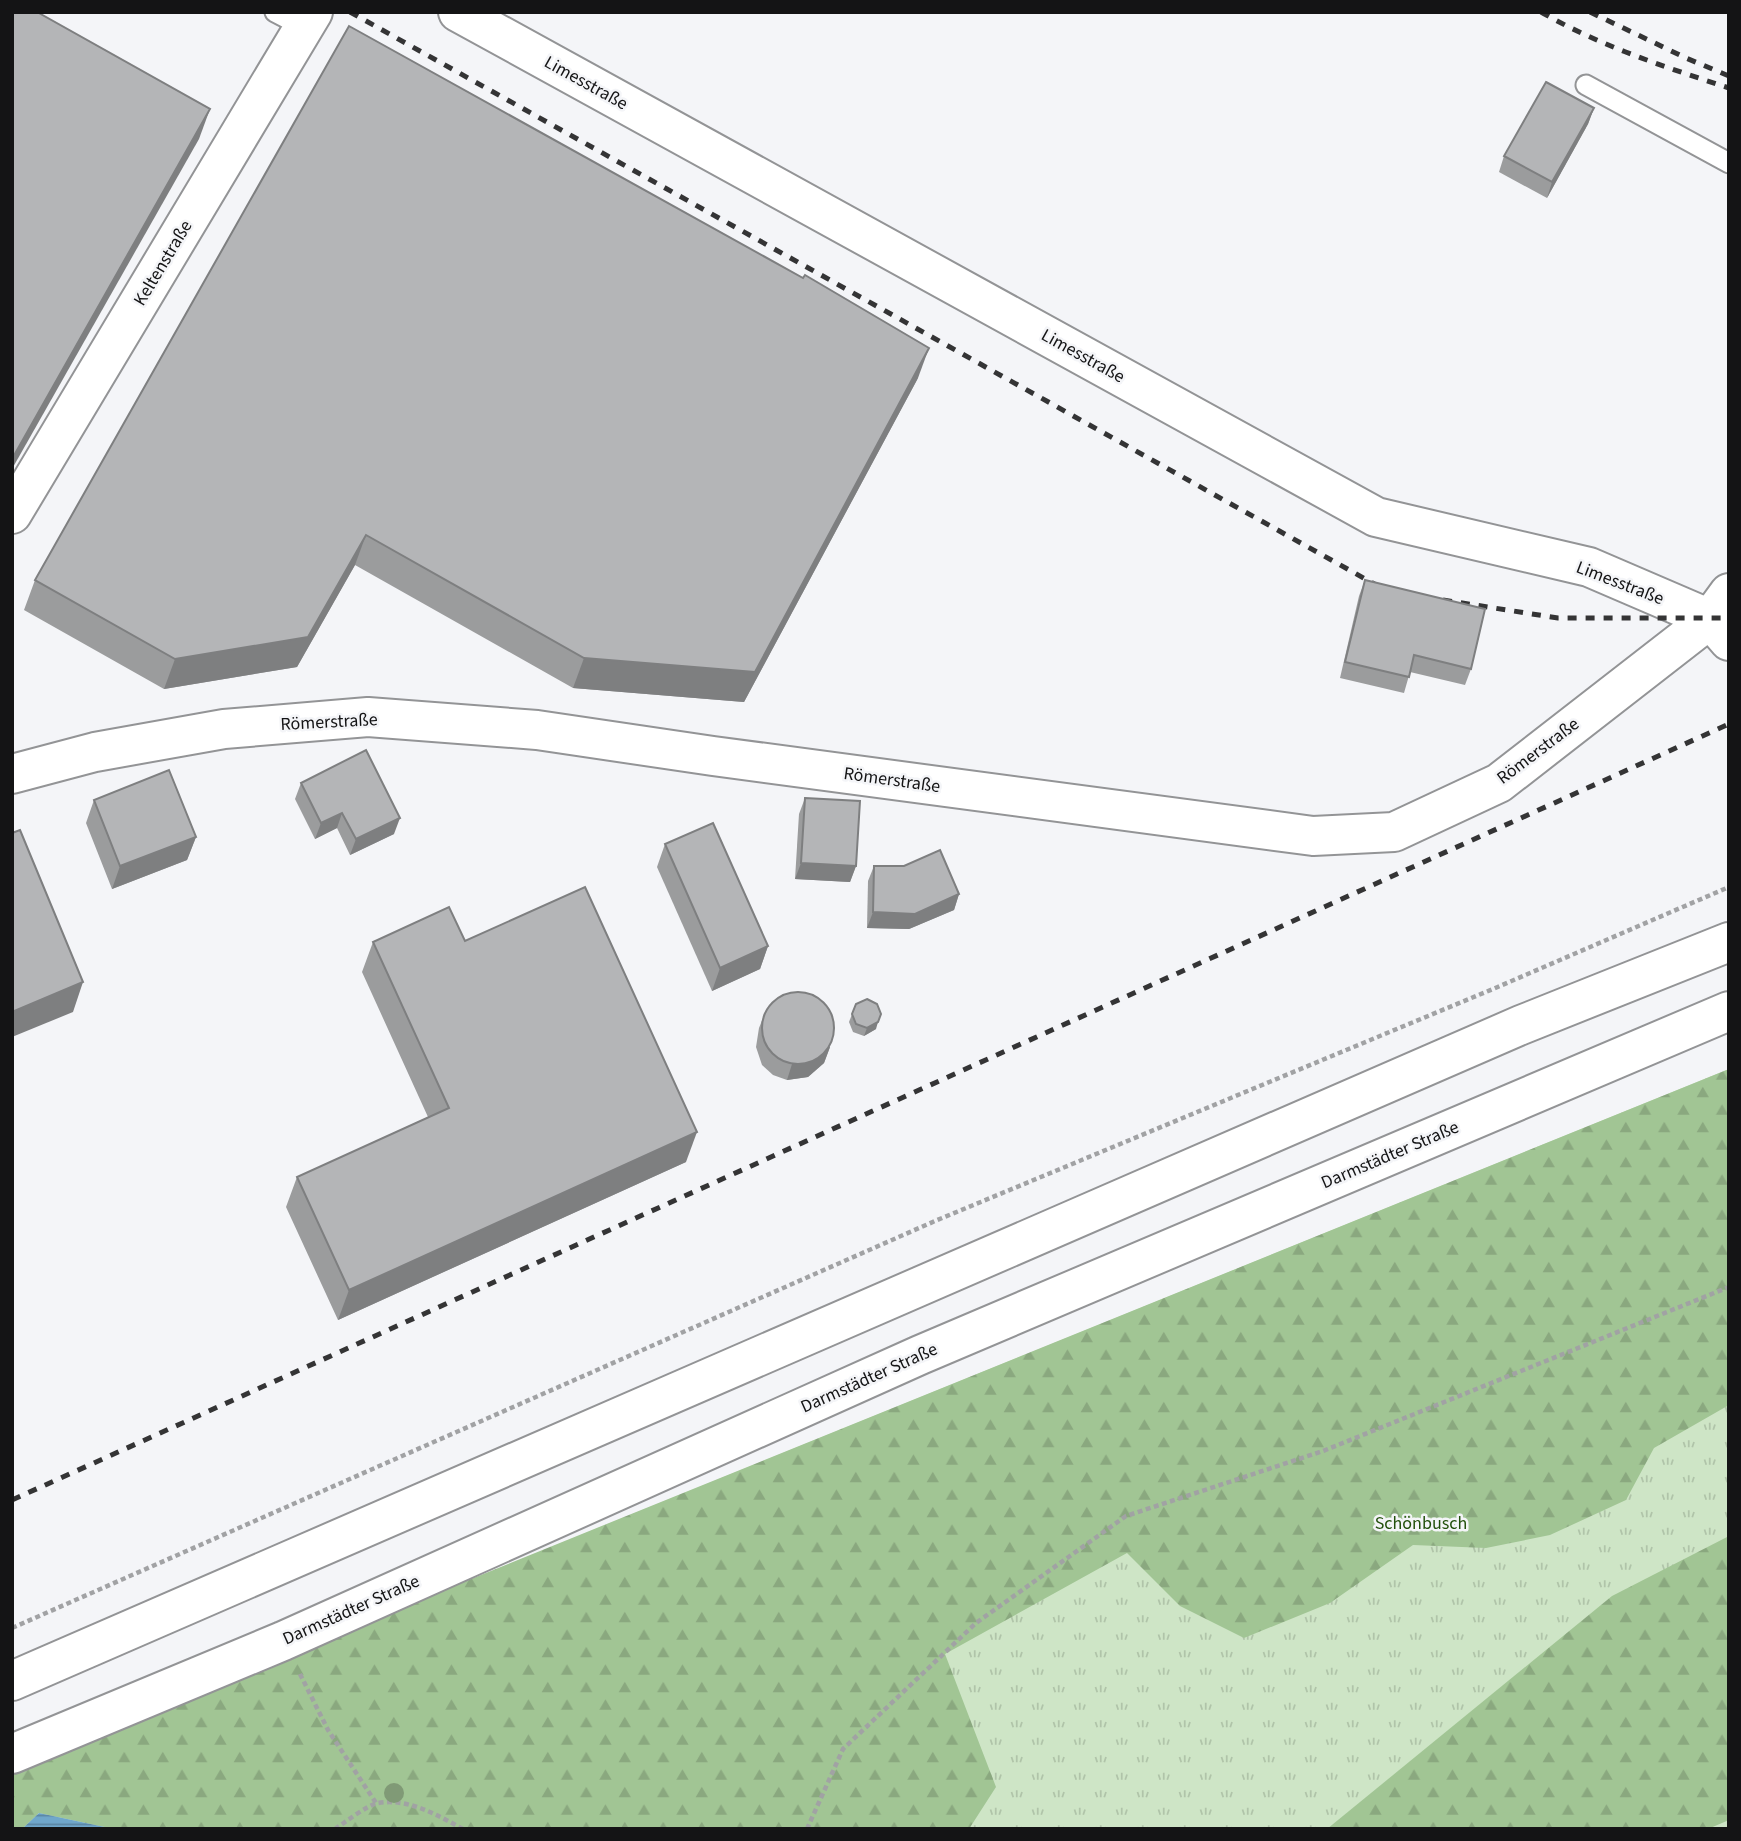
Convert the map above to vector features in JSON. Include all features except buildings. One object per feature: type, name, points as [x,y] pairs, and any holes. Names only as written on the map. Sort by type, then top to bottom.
[{"type":"street","name":"Limesstraße","points":[[458,12],[1376,517],[1589,567],[1722,617]]},
{"type":"street","name":"Keltenstraße","points":[[12,514],[297,17]]},
{"type":"street","name":"Römerstraße","points":[[12,774],[96,752],[225,729],[368,717],[537,730],[726,758],[1313,836],[1394,832],[1499,783],[1722,617]]},
{"type":"street","points":[[12,1681],[1483,1041],[1729,942]]},
{"type":"street","name":"Darmstädter Straße","points":[[12,1754],[283,1641],[932,1350],[1729,1011]]},
{"type":"lane","points":[[1586,85],[1729,163]]},
{"type":"path","points":[[12,1628],[935,1221],[1493,989],[1729,887]]},
{"type":"path","points":[[807,1829],[843,1749],[975,1623],[1126,1516],[1323,1451],[1729,1287]]},
{"type":"path","points":[[283,1641],[328,1730],[376,1803]]},
{"type":"path","points":[[335,1829],[376,1803],[409,1804],[463,1829]]},
{"type":"green space","name":"Schönbusch","points":[[1729,1069],[1729,1829],[12,1829],[416,1602]]},
{"type":"green space","name":"Schönbusch","points":[[1729,1069],[1729,1405],[1654,1448],[1626,1500],[1550,1535],[1486,1548],[1413,1545],[1330,1603],[1244,1638],[1180,1606],[1127,1553],[945,1654],[996,1787],[969,1829],[114,1829],[39,1813],[22,1829],[12,1829],[12,1765]]},
{"type":"green space","points":[[1729,1536],[1729,1820],[1708,1829],[1327,1829],[1612,1596]]},
{"type":"water","points":[[39,1813],[114,1829],[22,1829]]},
{"type":"railway","points":[[350,12],[1385,590]]},
{"type":"railway","points":[[1541,12],[1610,45],[1729,88]]},
{"type":"railway","points":[[1590,12],[1729,76]]},
{"type":"railway","points":[[1443,600],[1558,618],[1729,618]]},
{"type":"railway","points":[[12,1500],[1729,724]]}]
